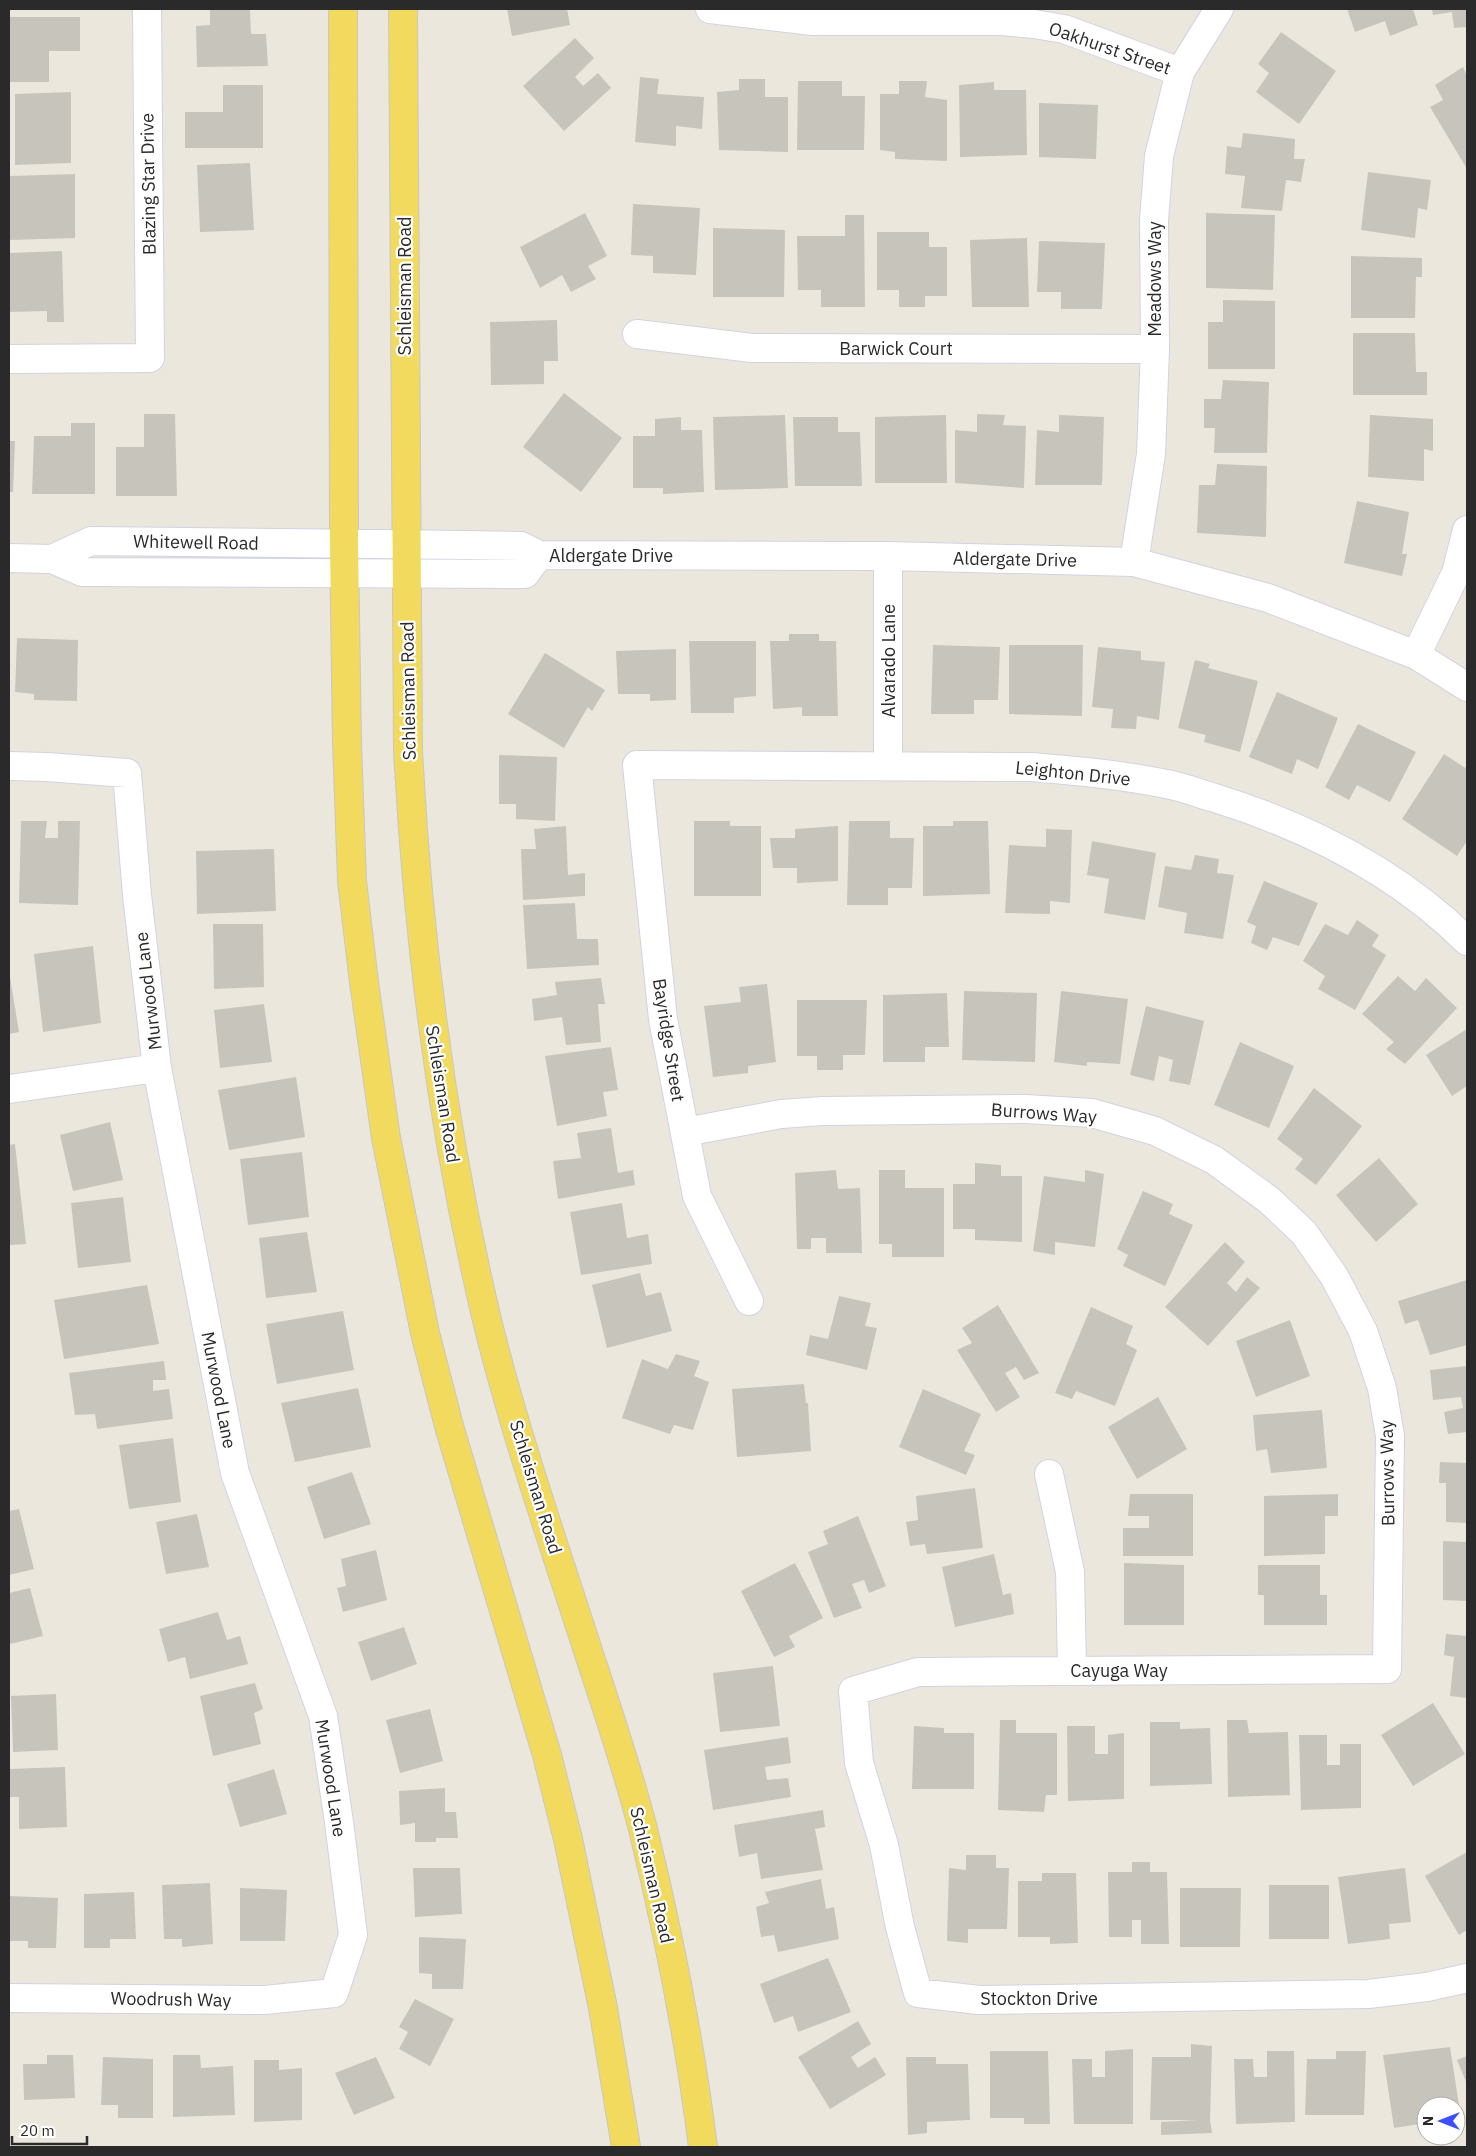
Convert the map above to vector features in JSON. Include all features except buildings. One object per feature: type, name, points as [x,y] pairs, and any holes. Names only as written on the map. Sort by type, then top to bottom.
[{"type":"main road","points":[[343,9],[344,544],[347,743],[352,881],[364,982],[386,1138],[406,1246],[440,1389],[547,1755],[568,1839],[603,2008],[626,2147]]},
{"type":"main road","name":"Schleisman Road","points":[[403,9],[405,544],[408,750],[413,850],[423,960],[436,1053],[458,1186],[488,1321],[518,1432],[611,1720],[642,1828],[673,1969],[703,2147]]},
{"type":"street","name":"Blazing Star Drive","points":[[9,359],[150,358],[147,9]]},
{"type":"street","name":"Oakhurst Street","points":[[710,9],[813,21],[1001,21],[1034,24],[1064,29],[1180,72]]},
{"type":"street","name":"Meadows Way","points":[[1134,562],[1151,454],[1155,349],[1154,220],[1158,165],[1180,72],[1219,9]]},
{"type":"street","name":"Barwick Court","points":[[638,334],[752,348],[1155,349]]},
{"type":"street","points":[[1416,655],[1456,573],[1467,530]]},
{"type":"street","name":"Whitewell Road","points":[[52,559],[91,541],[344,544]]},
{"type":"street","name":"Aldergate Drive","points":[[344,544],[521,546],[539,555],[888,556],[1134,562],[1268,598],[1416,655],[1467,687]]},
{"type":"street","name":"Aldergate Drive","points":[[345,574],[525,574],[539,555]]},
{"type":"street","name":"Alvarado Lane","points":[[888,556],[888,766]]},
{"type":"street","name":"Whitewell Road","points":[[9,558],[52,559],[82,572],[345,574]]},
{"type":"street","name":"Leighton Drive","points":[[637,765],[1031,767],[1095,772],[1172,785],[1245,807],[1310,833],[1383,874],[1452,926],[1467,941]]},
{"type":"street","name":"Bayridge Street","points":[[637,765],[663,1019],[697,1196],[749,1302]]},
{"type":"street","name":"Murwood Lane","points":[[9,766],[47,766],[127,773],[137,895],[157,1068],[235,1473],[322,1716],[339,1822],[353,1935],[334,1992]]},
{"type":"street","points":[[9,1089],[157,1068]]},
{"type":"street","name":"Burrows Way","points":[[685,1132],[781,1114],[823,1111],[1026,1109],[1092,1113],[1155,1131],[1214,1160],[1268,1200],[1304,1233],[1334,1276],[1364,1332],[1382,1388],[1390,1436],[1387,1669]]},
{"type":"street","points":[[1049,1474],[1070,1572],[1072,1670]]},
{"type":"street","name":"Cayuga Way","points":[[853,1692],[918,1672],[1387,1669]]},
{"type":"street","name":"Stockton Drive","points":[[853,1692],[859,1762],[884,1846],[900,1927],[918,1993],[979,2000],[1368,1994],[1427,1987],[1467,1978]]},
{"type":"street","name":"Woodrush Way","points":[[9,1998],[265,2000],[334,1992]]}]
